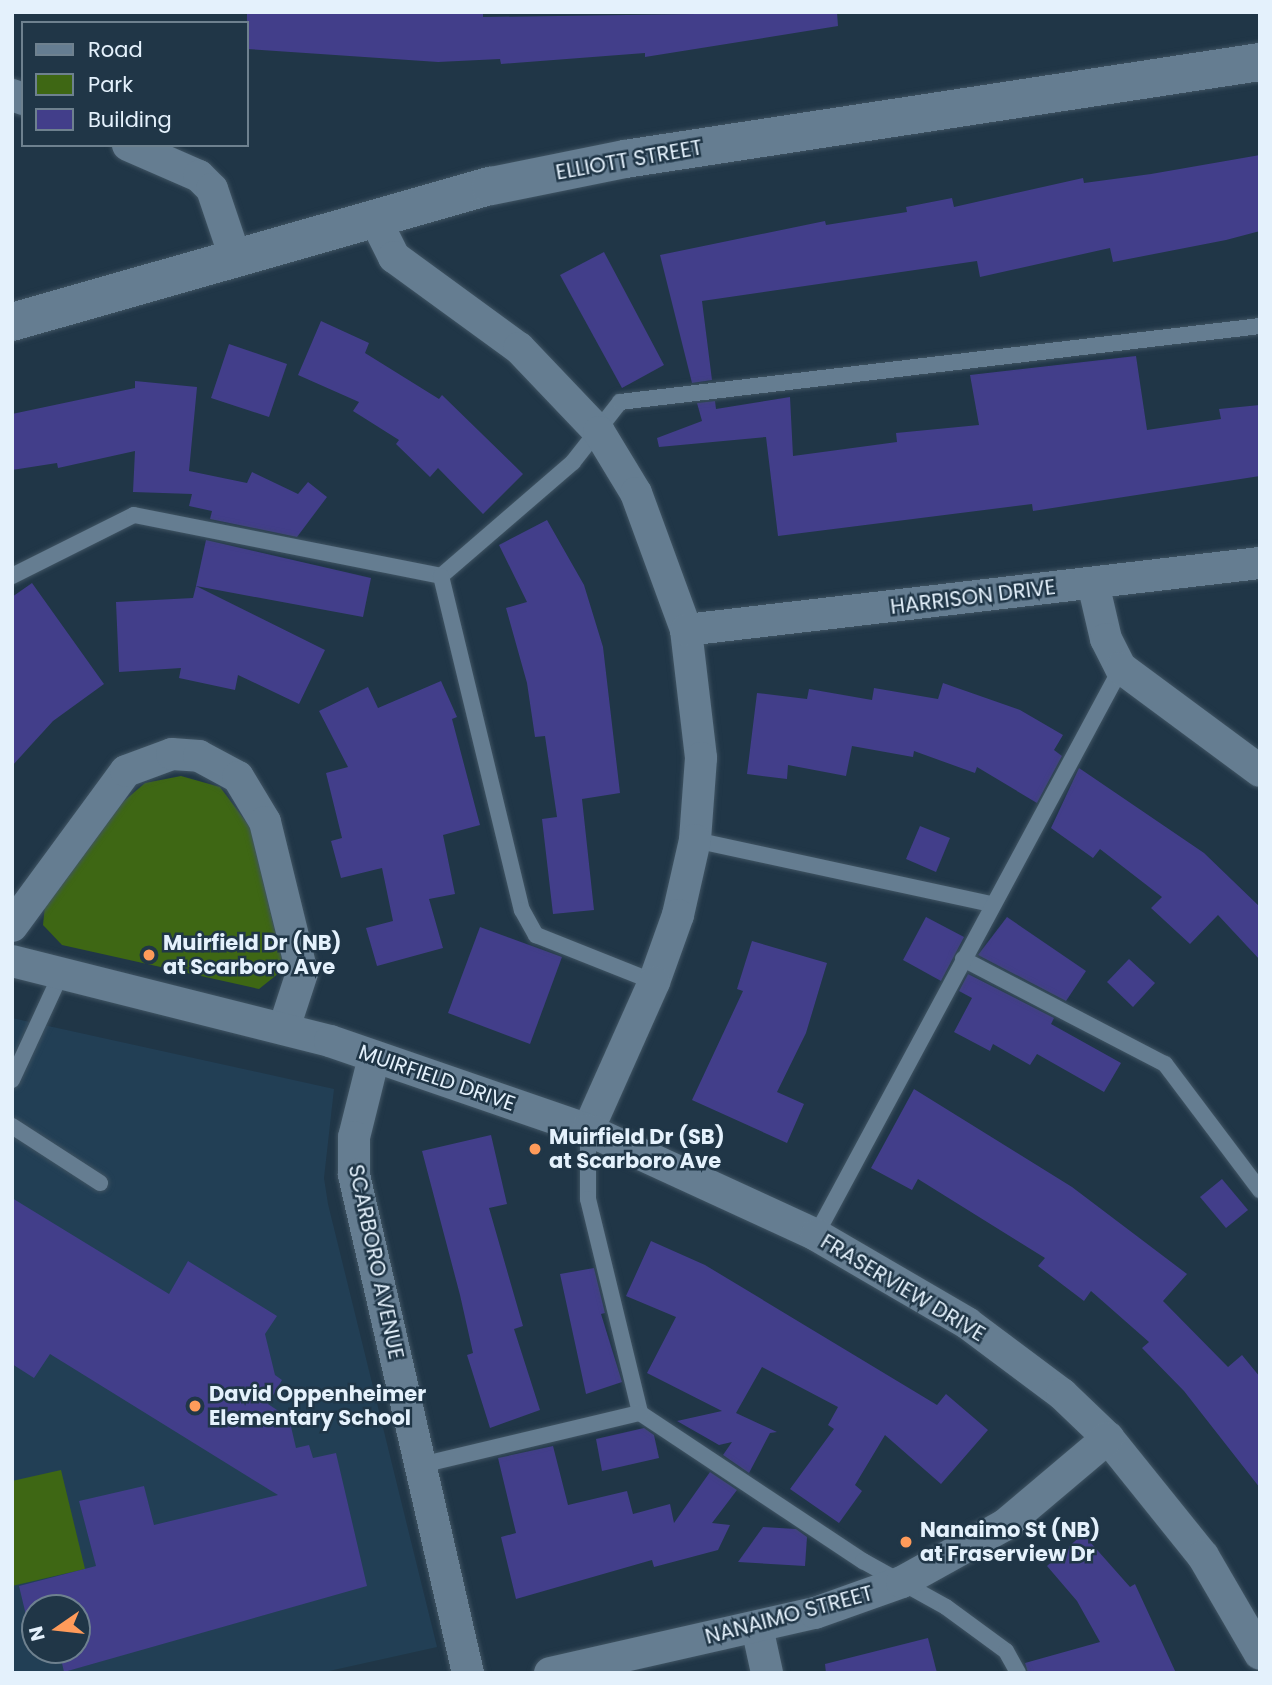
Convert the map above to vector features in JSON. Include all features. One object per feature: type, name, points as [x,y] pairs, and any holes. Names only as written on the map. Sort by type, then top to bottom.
[{"type":"street","name":"ELLIOTT STREET","points":[[12,321],[236,260],[373,217],[625,159],[1260,62]]},
{"type":"street","points":[[133,147],[199,176],[212,189],[236,260]]},
{"type":"street","points":[[373,217],[394,257],[519,348],[599,432],[636,493],[686,630],[701,758],[695,840],[678,915],[654,982],[588,1130]]},
{"type":"street","name":"HARRISON DRIVE","points":[[686,630],[1260,564]]},
{"type":"street","points":[[1093,583],[1106,639],[1121,668],[1260,771]]},
{"type":"street","points":[[12,926],[126,771],[172,754],[199,756],[239,777],[265,822],[302,973],[284,1028]]},
{"type":"street","name":"MUIRFIELD DRIVE","points":[[12,961],[284,1028],[588,1130]]},
{"type":"street","name":"SCARBORO AVENUE","points":[[374,1057],[354,1137],[354,1175],[468,1673]]},
{"type":"street","name":"FRASERVIEW DRIVE","points":[[588,1130],[816,1235],[967,1323],[1062,1394],[1108,1437],[1203,1556],[1260,1654]]},
{"type":"street","name":"NANAIMO STREET","points":[[550,1673],[757,1627],[848,1603],[902,1582],[1004,1525],[1108,1437]]},
{"type":"street","points":[[757,1627],[767,1673]]},
{"type":"lane","points":[[441,576],[573,462],[620,402],[1260,327]]},
{"type":"lane","points":[[12,576],[134,515],[441,576]]},
{"type":"lane","points":[[441,576],[522,910],[537,935],[654,982]]},
{"type":"lane","points":[[816,1235],[990,904],[1121,668]]},
{"type":"lane","points":[[695,840],[990,904]]},
{"type":"lane","points":[[963,959],[1165,1065],[1260,1190]]},
{"type":"lane","points":[[12,1080],[62,972]]},
{"type":"lane","points":[[12,1126],[100,1184]]},
{"type":"lane","points":[[588,1130],[588,1199],[640,1413],[1006,1651],[1018,1673]]},
{"type":"lane","points":[[421,1465],[640,1413]]},
{"type":"shaded area","name":"David Oppenheimer Elementary School","points":[[12,1018],[334,1089],[324,1178],[328,1204],[437,1647],[320,1673],[12,1673]]},
{"type":"green space","points":[[181,776],[220,787],[250,827],[284,969],[259,989],[62,945],[43,925],[45,905],[117,807],[145,783]]},
{"type":"green space","points":[[61,1470],[85,1569],[12,1586],[12,1481]]},
{"type":"building","points":[[247,12],[483,12],[483,17],[837,12],[838,26],[645,57],[645,53],[501,64],[500,59],[438,62],[248,49]]},
{"type":"building","points":[[1260,155],[1260,231],[1226,240],[1113,262],[1110,248],[980,277],[977,261],[702,301],[712,380],[692,383],[660,255],[825,221],[826,225],[907,212],[906,207],[952,198],[954,207],[1083,178],[1084,183]]},
{"type":"building","points":[[604,252],[664,365],[622,388],[560,275]]},
{"type":"building","points":[[321,321],[369,343],[365,353],[439,399],[442,395],[523,474],[483,514],[438,468],[430,477],[396,444],[399,440],[353,411],[359,402],[298,375]]},
{"type":"building","points":[[229,344],[287,364],[269,417],[211,398]]},
{"type":"building","points":[[1136,356],[1147,430],[1221,419],[1219,409],[1260,405],[1260,476],[1033,511],[1032,504],[778,536],[766,437],[659,447],[657,438],[702,421],[697,403],[715,401],[716,409],[790,397],[793,456],[897,442],[896,433],[979,425],[970,375]]},
{"type":"building","points":[[135,381],[197,387],[189,471],[247,483],[252,472],[298,494],[308,482],[327,497],[297,537],[210,519],[212,511],[189,506],[192,494],[133,492],[135,451],[58,468],[57,463],[12,470],[12,414],[135,388]]},
{"type":"building","points":[[547,520],[584,585],[603,647],[620,793],[582,799],[594,910],[553,914],[542,819],[557,817],[545,736],[535,737],[527,683],[506,608],[527,602],[499,545]]},
{"type":"building","points":[[206,540],[371,578],[363,617],[196,586]]},
{"type":"building","points":[[32,583],[104,684],[53,721],[12,766],[12,597]]},
{"type":"building","points":[[196,586],[325,650],[299,704],[238,675],[235,690],[179,678],[181,668],[119,672],[116,602],[193,598]]},
{"type":"building","points":[[441,681],[457,717],[452,719],[480,825],[443,835],[455,894],[429,899],[443,948],[377,966],[366,928],[393,921],[382,868],[341,878],[331,841],[342,838],[326,773],[348,767],[319,711],[368,687],[378,708]]},
{"type":"building","points":[[943,683],[1020,710],[1063,735],[1054,750],[1062,756],[1037,803],[977,767],[975,773],[914,751],[913,757],[852,746],[846,776],[788,765],[787,779],[747,774],[757,693],[807,699],[809,689],[872,700],[874,688],[938,699]]},
{"type":"building","points":[[1079,768],[1204,853],[1260,907],[1260,960],[1218,915],[1190,944],[1151,908],[1162,897],[1100,849],[1093,858],[1051,828]]},
{"type":"building","points":[[920,826],[950,838],[936,872],[906,859]]},
{"type":"building","points":[[926,917],[964,937],[941,981],[903,960]]},
{"type":"building","points":[[1007,917],[1086,971],[1066,1001],[978,955]]},
{"type":"building","points":[[480,927],[562,957],[530,1044],[448,1013]]},
{"type":"building","points":[[752,941],[827,963],[806,1033],[777,1092],[804,1104],[787,1143],[692,1100],[743,991],[737,989]]},
{"type":"building","points":[[1129,959],[1155,983],[1133,1007],[1107,982]]},
{"type":"building","points":[[968,974],[1054,1018],[1051,1024],[1121,1063],[1104,1092],[1037,1054],[1030,1065],[993,1044],[990,1051],[954,1032],[972,998],[959,991]]},
{"type":"building","points":[[914,1089],[1072,1187],[1187,1274],[1163,1301],[1228,1367],[1242,1355],[1260,1377],[1260,1488],[1184,1391],[1142,1348],[1149,1342],[1091,1291],[1084,1301],[1038,1266],[1045,1258],[918,1179],[912,1190],[871,1168]]},
{"type":"building","points":[[491,1135],[507,1204],[489,1208],[523,1326],[514,1329],[540,1410],[490,1428],[467,1355],[473,1353],[422,1151]]},
{"type":"building","points":[[1222,1179],[1248,1210],[1226,1228],[1200,1197]]},
{"type":"building","points":[[12,1198],[169,1294],[188,1261],[277,1316],[265,1334],[275,1375],[282,1380],[268,1404],[289,1418],[296,1448],[309,1445],[313,1458],[336,1453],[367,1586],[64,1672],[62,1664],[91,1664],[91,1594],[21,1594],[19,1586],[96,1566],[79,1501],[144,1486],[154,1525],[278,1495],[50,1354],[34,1378],[12,1364]]},
{"type":"building","points":[[651,1241],[705,1265],[937,1405],[946,1394],[988,1430],[941,1484],[885,1435],[855,1485],[862,1491],[839,1523],[790,1489],[834,1429],[828,1425],[838,1407],[762,1367],[736,1413],[777,1432],[770,1433],[749,1473],[723,1455],[732,1442],[719,1445],[677,1421],[722,1411],[647,1373],[676,1317],[626,1296]]},
{"type":"building","points":[[594,1268],[605,1313],[601,1314],[622,1382],[586,1394],[560,1274]]},
{"type":"building","points":[[644,1428],[654,1435],[659,1458],[602,1471],[596,1439]]},
{"type":"building","points":[[553,1446],[568,1505],[627,1491],[633,1514],[670,1504],[674,1523],[710,1472],[737,1490],[712,1523],[730,1525],[718,1550],[654,1567],[652,1560],[516,1599],[501,1537],[516,1533],[498,1458]]},
{"type":"building","points":[[763,1527],[796,1529],[807,1537],[805,1566],[738,1562]]},
{"type":"building","points":[[1083,1534],[1130,1587],[1135,1584],[1176,1673],[1028,1673],[1025,1663],[1100,1642],[1077,1601],[1047,1566]]},
{"type":"building","points":[[928,1638],[937,1673],[826,1673],[825,1664]]},
{"type":"place","name":"Muirfield Dr (NB) at Scarboro Ave","points":[[149,955]]},
{"type":"place","name":"Muirfield Dr (SB) at Scarboro Ave","points":[[535,1149]]},
{"type":"place","name":"David Oppenheimer Elementary School","points":[[195,1406]]},
{"type":"place","name":"Nanaimo St (NB) at Fraserview Dr","points":[[906,1542]]}]
